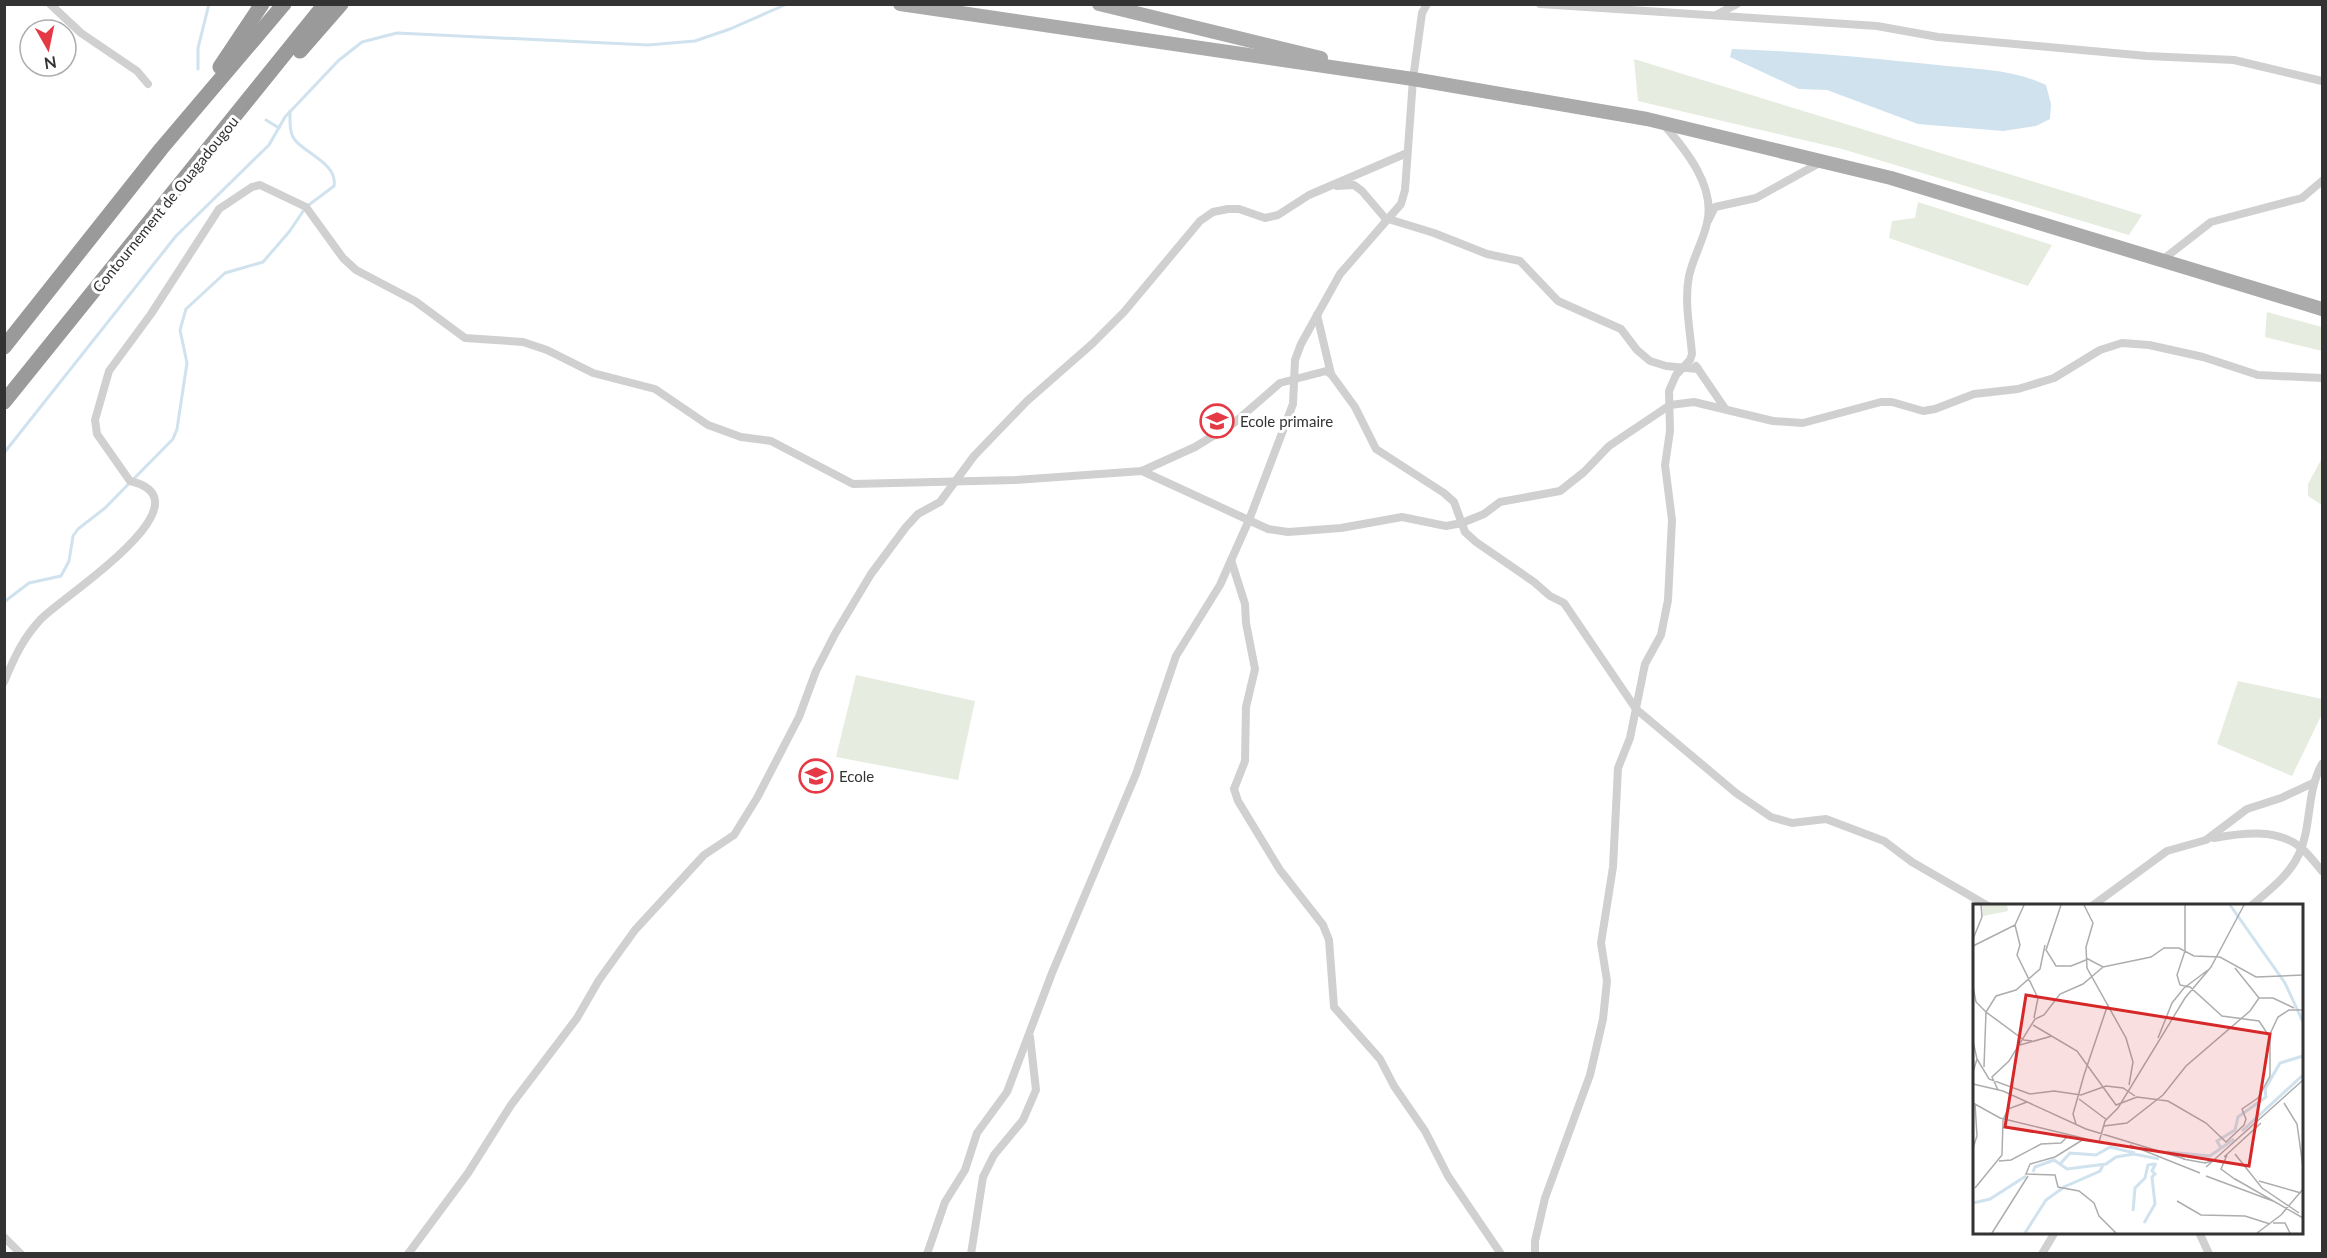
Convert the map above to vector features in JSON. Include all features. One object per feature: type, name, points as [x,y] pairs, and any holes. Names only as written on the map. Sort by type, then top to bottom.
[{"type":"highway","points":[[161,149],[262,4]]},
{"type":"highway","points":[[4,347],[161,149],[284,4]]},
{"type":"highway","name":"Contournement de Ouagadougou","points":[[4,402],[325,4]]},
{"type":"highway","points":[[190,173],[341,4]]},
{"type":"main road","points":[[900,4],[1413,79],[1662,122],[1891,178],[2322,309]]},
{"type":"main road","points":[[1099,4],[1413,79]]},
{"type":"street","points":[[50,4],[81,33],[137,71],[148,84]]},
{"type":"street","points":[[927,1254],[945,1202],[965,1170],[976,1133],[1007,1092],[1136,774],[1165,681],[1176,656],[1220,585],[1249,520],[1293,404],[1298,352],[1347,264],[1389,219],[1403,197],[1413,79],[1422,13],[1427,4]]},
{"type":"street","points":[[1540,4],[1877,26],[1938,38],[2147,56],[2234,60],[2322,81]]},
{"type":"street","points":[[1715,15],[1737,4]]},
{"type":"street","points":[[1662,122],[1692,160],[1707,200],[1708,221]]},
{"type":"street","points":[[408,1254],[468,1173],[511,1105],[577,1018],[599,980],[635,930],[705,855],[734,835],[757,798],[799,717],[816,671],[835,634],[871,574],[912,520],[918,514],[940,502],[974,456],[1027,401],[1124,312],[1200,221],[1213,212],[1228,209],[1239,209],[1265,218],[1278,215],[1309,195],[1407,153]]},
{"type":"street","points":[[1724,407],[1698,369],[1692,354],[1687,297],[1689,275],[1708,221],[1715,207],[1756,198],[1823,161]]},
{"type":"street","points":[[2160,261],[2211,222],[2302,198],[2322,182]]},
{"type":"street","points":[[4,682],[19,645],[41,619],[139,537],[152,518],[156,500],[152,490],[144,485],[130,482],[97,434],[95,420],[109,371],[151,315],[219,209],[252,187],[260,185],[306,207],[343,258],[356,270],[415,301],[465,338],[523,342],[547,350],[593,373],[655,389],[708,425],[741,437],[771,441],[853,484],[954,482],[1142,471],[1195,447],[1234,423],[1280,383],[1321,371],[1331,374]]},
{"type":"street","points":[[1330,186],[1354,185],[1389,219],[1434,233],[1487,254],[1520,261],[1558,301],[1621,329],[1650,361],[1698,369]]},
{"type":"street","points":[[1317,315],[1331,374],[1355,407],[1376,449],[1444,493],[1454,502],[1465,532],[1550,596],[1564,603],[1636,709],[1736,793],[1771,817],[1792,823],[1826,819],[1874,838],[1985,904]]},
{"type":"street","points":[[1142,471],[1268,529],[1288,532],[1341,528],[1402,517],[1446,526],[1462,523],[1484,514],[1500,502],[1560,491],[1609,446],[1670,405],[1694,402],[1724,407],[1773,421],[1803,423],[1881,402],[1892,402],[1923,411],[1974,394],[2018,389],[2054,378],[2100,350],[2122,343],[2150,345],[2203,357],[2258,375],[2322,378]]},
{"type":"street","points":[[1535,1254],[1534,1241],[1545,1198],[1590,1076],[1603,1019],[1607,981],[1601,943],[1613,867],[1617,778],[1630,738],[1645,664],[1661,635],[1668,600],[1672,520],[1665,465],[1670,431],[1670,391],[1676,375],[1692,354]]},
{"type":"street","points":[[1231,559],[1245,604],[1255,669],[1246,707],[1245,761],[1234,789],[1238,801],[1280,870],[1323,925],[1329,940],[1334,1007],[1380,1059],[1394,1086],[1425,1131],[1448,1176],[1501,1254]]},
{"type":"street","points":[[2253,904],[2288,872],[2301,847],[2313,783],[2322,764]]},
{"type":"street","points":[[2206,840],[2247,809],[2281,798],[2313,783]]},
{"type":"street","points":[[2095,904],[2167,851],[2241,833],[2281,836],[2301,847],[2322,871]]},
{"type":"street","points":[[971,1254],[983,1177],[993,1155],[1023,1120],[1036,1090],[1029,1033]]},
{"type":"street","points":[[2042,1254],[2054,1234]]},
{"type":"street","points":[[2199,1234],[2208,1254]]},
{"type":"street","points":[[4,1238],[21,1254]]},
{"type":"shaded area","points":[[1634,59],[2142,215],[2129,235],[1842,149],[1638,101]]},
{"type":"shaded area","points":[[1918,202],[2052,245],[2028,286],[1889,238],[1892,221],[1915,218]]},
{"type":"shaded area","points":[[2267,312],[2322,327],[2322,351],[2265,337]]},
{"type":"shaded area","points":[[2322,458],[2322,505],[2308,496],[2308,484]]},
{"type":"shaded area","points":[[856,675],[975,701],[958,780],[836,757]]},
{"type":"shaded area","points":[[2238,681],[2322,699],[2322,714],[2292,776],[2217,744]]},
{"type":"water","points":[[1732,49],[1835,55],[2007,73],[2046,85],[2051,104],[2050,119],[2036,126],[2003,131],[1918,124],[1827,90],[1799,89],[1730,57]]},
{"type":"waterway","points":[[198,69],[198,48],[209,4]]},
{"type":"waterway","points":[[4,453],[176,236],[269,145],[285,117],[338,61],[362,42],[397,33],[648,45],[695,41],[730,29],[787,4]]},
{"type":"waterway","points":[[4,602],[29,583],[61,576],[69,561],[73,536],[78,529],[105,508],[173,439],[177,429],[187,363],[180,330],[186,309],[225,273],[263,262],[289,232],[306,207],[334,186],[334,178],[326,165],[293,137],[290,111]]},
{"type":"waterway","points":[[266,120],[279,128]]},
{"type":"place","name":"Ecole primaire","points":[[1217,421]]},
{"type":"place","name":"Ecole","points":[[816,776]]}]
